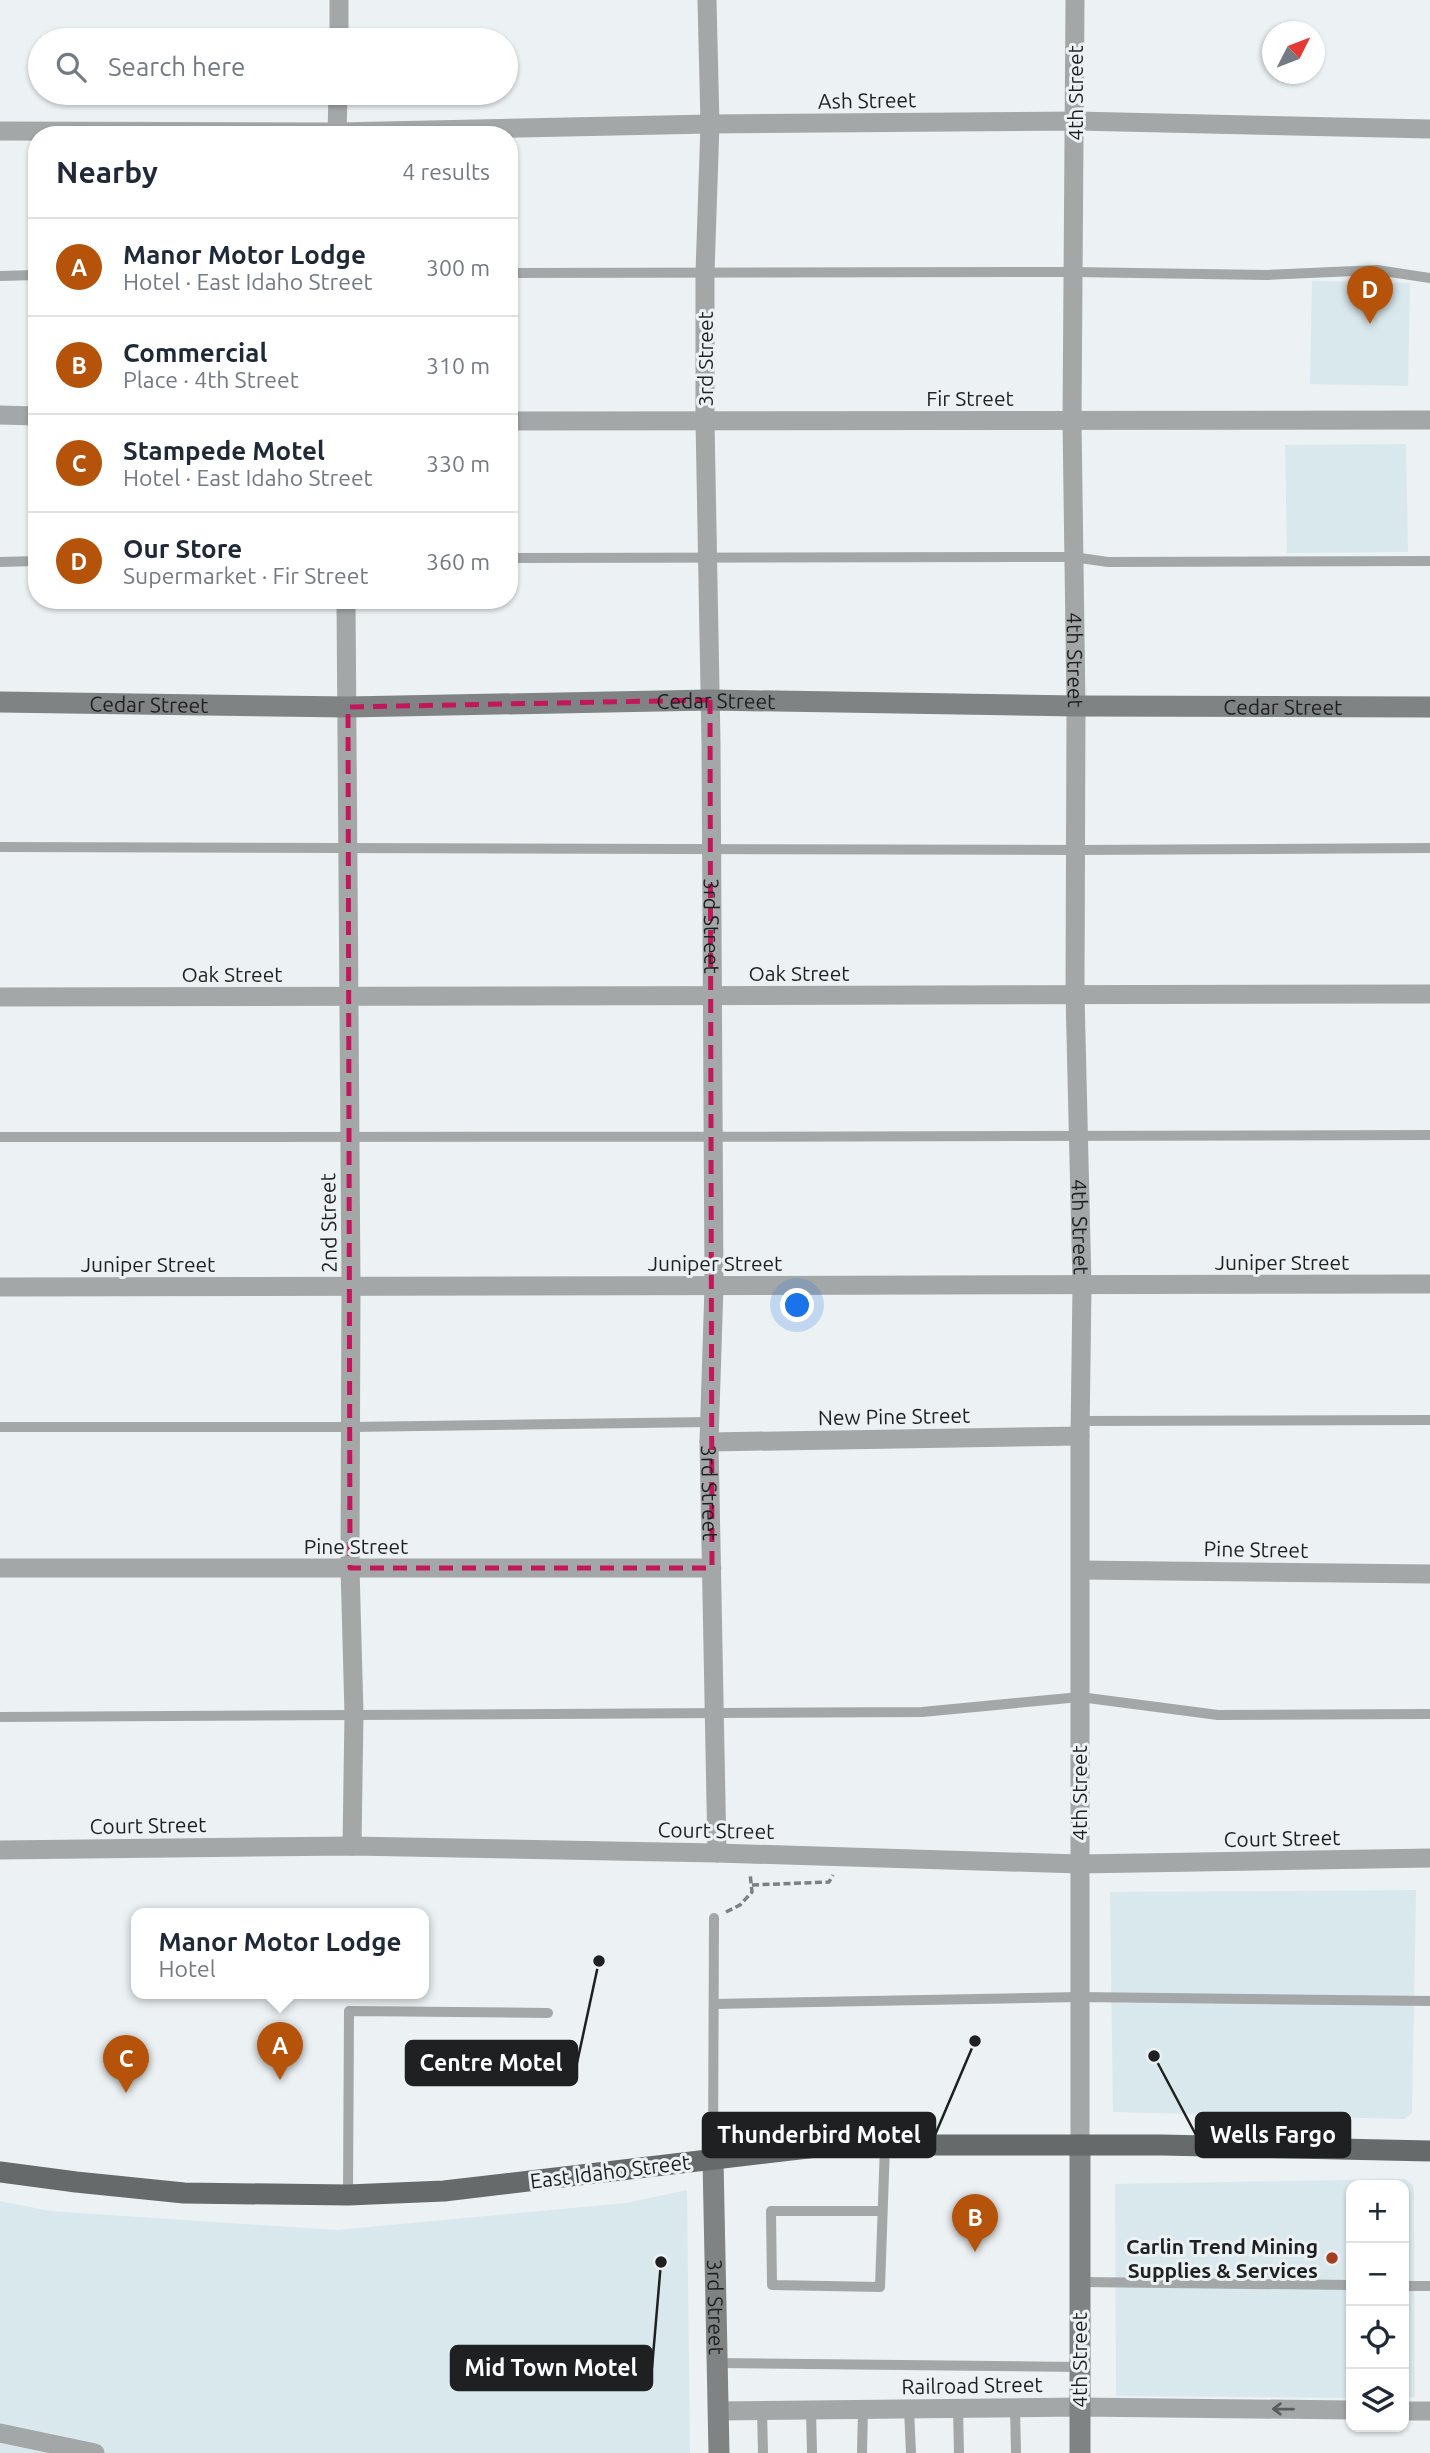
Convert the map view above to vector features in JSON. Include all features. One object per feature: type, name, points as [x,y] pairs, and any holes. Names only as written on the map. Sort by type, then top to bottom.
[{"type":"main road","name":"East Idaho Street","points":[[0,2172],[184,2193],[348,2196],[444,2191],[834,2145],[1080,2145],[1430,2151]]},
{"type":"street","points":[[339,28],[340,0]]},
{"type":"street","name":"3rd Street","points":[[707,0],[710,124],[705,273],[705,421],[714,1286],[709,1442],[717,1853]]},
{"type":"street","name":"4th Street","points":[[1075,0],[1076,121],[1072,272],[1076,706],[1075,995],[1082,1285],[1080,2453]]},
{"type":"street","points":[[337,126],[338,105]]},
{"type":"street","name":"Ash Street","points":[[518,129],[710,124],[1076,121],[1430,129]]},
{"type":"street","name":"Ash Street","points":[[0,131],[28,131]]},
{"type":"street","points":[[0,415],[28,416]]},
{"type":"street","name":"Fir Street","points":[[518,421],[1430,420]]},
{"type":"street","name":"2nd Street","points":[[346,609],[351,1286],[350,1568],[354,1714],[352,1846]]},
{"type":"street","name":"Cedar Street","points":[[0,702],[348,706],[710,700],[1076,706],[1430,707]]},
{"type":"street","name":"Oak Street","points":[[0,997],[1430,994]]},
{"type":"street","name":"Juniper Street","points":[[0,1287],[1430,1284]]},
{"type":"street","name":"New Pine Street","points":[[709,1442],[1080,1428]]},
{"type":"street","name":"Pine Street","points":[[0,1568],[712,1568]]},
{"type":"street","name":"Pine Street","points":[[1081,1570],[1430,1574]]},
{"type":"street","name":"Court Street","points":[[0,1850],[352,1846],[844,1856],[1079,1864],[1430,1858]]},
{"type":"street","name":"3rd Street","points":[[713,2160],[719,2453]]},
{"type":"street","name":"Railroad Street","points":[[719,2411],[1016,2407],[1346,2410]]},
{"type":"street","points":[[1409,2411],[1430,2411]]},
{"type":"street","points":[[0,2433],[95,2453]]},
{"type":"lane","points":[[518,273],[1072,272],[1267,275],[1377,270],[1430,278]]},
{"type":"lane","points":[[0,276],[28,275]]},
{"type":"lane","points":[[518,558],[1073,557],[1108,562],[1430,561]]},
{"type":"lane","points":[[0,562],[28,561]]},
{"type":"lane","points":[[0,847],[1075,850],[1430,848]]},
{"type":"lane","points":[[0,1137],[350,1139],[1078,1134],[1430,1135]]},
{"type":"lane","points":[[1080,1428],[1430,1420]]},
{"type":"lane","points":[[0,1427],[351,1427],[710,1422]]},
{"type":"lane","points":[[0,1717],[922,1712],[1080,1697],[1218,1715],[1430,1714]]},
{"type":"lane","points":[[713,2160],[714,1918]]},
{"type":"lane","points":[[714,2004],[1079,1997],[1430,2001]]},
{"type":"lane","points":[[348,2196],[349,2011],[548,2013]]},
{"type":"lane","points":[[882,2211],[771,2211],[772,2285],[880,2287],[885,2145]]},
{"type":"lane","points":[[1079,2282],[1346,2285]]},
{"type":"lane","points":[[1409,2286],[1430,2286]]},
{"type":"lane","points":[[718,2363],[1079,2367]]},
{"type":"lane","points":[[1016,2407],[1016,2453]]},
{"type":"lane","points":[[958,2408],[959,2453]]},
{"type":"lane","points":[[862,2453],[863,2409]]},
{"type":"lane","points":[[909,2409],[911,2453]]},
{"type":"lane","points":[[762,2410],[762,2453]]},
{"type":"lane","points":[[811,2410],[812,2453]]},
{"type":"path","points":[[714,1918],[740,1905],[752,1892],[751,1885],[830,1882],[844,1856]]},
{"type":"highlighted area","points":[[710,700],[712,1568],[350,1568],[348,707]]},
{"type":"shaded area","points":[[1312,281],[1410,283],[1408,386],[1310,384]]},
{"type":"shaded area","points":[[1406,444],[1408,552],[1287,553],[1285,445]]},
{"type":"shaded area","points":[[1416,1890],[1412,2113],[1405,2119],[1113,2112],[1110,1892]]},
{"type":"shaded area","points":[[1346,2180],[1346,2398],[1116,2396],[1115,2184]]},
{"type":"shaded area","points":[[1409,2182],[1413,2185],[1414,2193],[1415,2397],[1409,2397]]},
{"type":"shaded area","points":[[687,2190],[690,2453],[0,2453],[0,2201],[50,2211],[337,2230],[626,2203]]},
{"type":"place","name":"Our Store","points":[[1370,324]]},
{"type":"place","name":"Centre Motel","points":[[599,1961]]},
{"type":"place","name":"Thunderbird Motel","points":[[975,2041]]},
{"type":"place","name":"Wells Fargo","points":[[1154,2056]]},
{"type":"place","name":"Manor Motor Lodge","points":[[280,2080]]},
{"type":"place","name":"Stampede Motel","points":[[126,2093]]},
{"type":"place","name":"Commercial","points":[[975,2252]]},
{"type":"place","name":"Carlin Trend Mining Supplies & Services","points":[[1332,2258]]},
{"type":"place","name":"Mid Town Motel","points":[[661,2262]]}]
